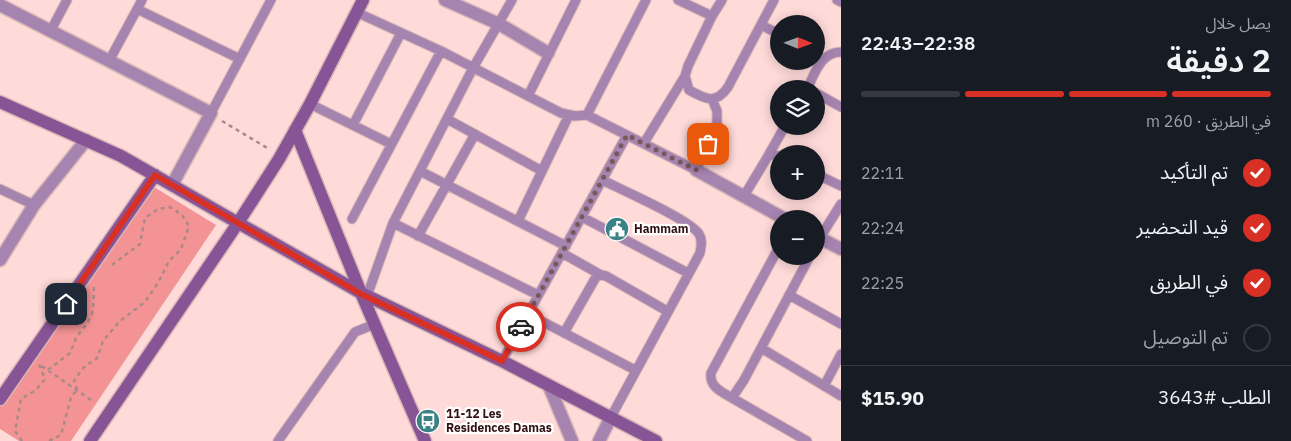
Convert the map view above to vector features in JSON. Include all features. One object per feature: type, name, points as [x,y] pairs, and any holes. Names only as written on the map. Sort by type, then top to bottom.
[{"type":"street","points":[[90,441],[238,223],[279,159],[310,104],[363,0]]},
{"type":"street","points":[[446,0],[499,24],[548,53]]},
{"type":"street","points":[[0,5],[211,114],[172,185]]},
{"type":"street","points":[[0,102],[121,156],[364,295],[502,361],[656,441]]},
{"type":"street","points":[[295,130],[364,295],[374,324],[425,441]]},
{"type":"street","points":[[0,260],[34,205],[86,140]]},
{"type":"street","points":[[696,170],[770,211]]},
{"type":"street","points":[[0,399],[155,175]]},
{"type":"street","points":[[825,242],[841,249]]},
{"type":"street","points":[[549,386],[572,441]]},
{"type":"street","points":[[598,441],[611,417]]},
{"type":"lane","points":[[51,30],[67,0]]},
{"type":"lane","points":[[109,61],[142,0]]},
{"type":"lane","points":[[211,114],[272,0]]},
{"type":"lane","points":[[364,295],[393,223],[473,68],[512,0]]},
{"type":"lane","points":[[528,96],[576,0]]},
{"type":"lane","points":[[587,115],[646,0]]},
{"type":"lane","points":[[678,0],[712,16]]},
{"type":"lane","points":[[644,144],[685,76],[712,16],[722,0]]},
{"type":"lane","points":[[685,76],[689,90],[708,99],[724,93],[774,0]]},
{"type":"lane","points":[[837,0],[841,2]]},
{"type":"lane","points":[[137,9],[240,59]]},
{"type":"lane","points":[[356,12],[441,51],[569,115],[587,115],[696,170],[717,125],[717,111],[712,99]]},
{"type":"lane","points":[[761,25],[770,30]]},
{"type":"lane","points":[[353,126],[402,33]]},
{"type":"lane","points":[[352,219],[441,51]]},
{"type":"lane","points":[[825,54],[841,52]]},
{"type":"lane","points":[[825,98],[841,107]]},
{"type":"lane","points":[[310,104],[391,144]]},
{"type":"lane","points":[[518,221],[569,115]]},
{"type":"lane","points":[[447,119],[542,172]]},
{"type":"lane","points":[[418,236],[475,134]]},
{"type":"lane","points":[[502,361],[627,135]]},
{"type":"lane","points":[[744,196],[779,135]]},
{"type":"lane","points":[[420,171],[518,221],[564,249],[601,275],[606,276],[667,312]]},
{"type":"lane","points":[[825,178],[841,186]]},
{"type":"lane","points":[[602,180],[695,228],[700,235],[702,243],[700,253],[611,417]]},
{"type":"lane","points":[[0,189],[34,205]]},
{"type":"lane","points":[[825,227],[841,204]]},
{"type":"lane","points":[[582,217],[688,273]]},
{"type":"lane","points":[[393,223],[538,295]]},
{"type":"lane","points":[[770,264],[711,373],[710,380],[712,385],[732,398],[807,441]]},
{"type":"lane","points":[[732,398],[744,380],[805,265]]},
{"type":"lane","points":[[564,333],[596,277],[601,275]]},
{"type":"lane","points":[[789,295],[841,324]]},
{"type":"lane","points":[[528,314],[635,370]]},
{"type":"lane","points":[[278,441],[355,332],[374,324]]},
{"type":"lane","points":[[761,348],[841,396]]},
{"type":"lane","points":[[824,386],[841,354]]},
{"type":"path","points":[[211,114],[268,148],[279,159]]},
{"type":"path","points":[[77,390],[74,381],[83,368],[97,358],[103,341],[120,321],[144,302],[158,283],[169,261],[181,249],[189,226],[182,215],[170,208],[158,209],[146,218],[140,244],[107,268]]},
{"type":"path","points":[[48,370],[70,353],[76,338],[88,322],[93,311],[94,287],[98,281]]},
{"type":"path","points":[[22,441],[15,431],[21,399],[36,390],[45,379],[39,364],[91,400]]},
{"type":"path","points":[[49,441],[61,435],[71,397],[77,390]]},
{"type":"shaded area","points":[[154,187],[216,225],[71,441],[19,441],[0,429],[0,405]]},
{"type":"way so far","points":[[521,327],[627,135],[696,170],[708,144]]},
{"type":"place","name":"Hammam","points":[[617,229]]},
{"type":"place","name":"11-12 Les Residences Damas","points":[[428,421]]},
{"type":"route","points":[[66,304],[155,175],[361,294],[502,361],[521,327]]}]
